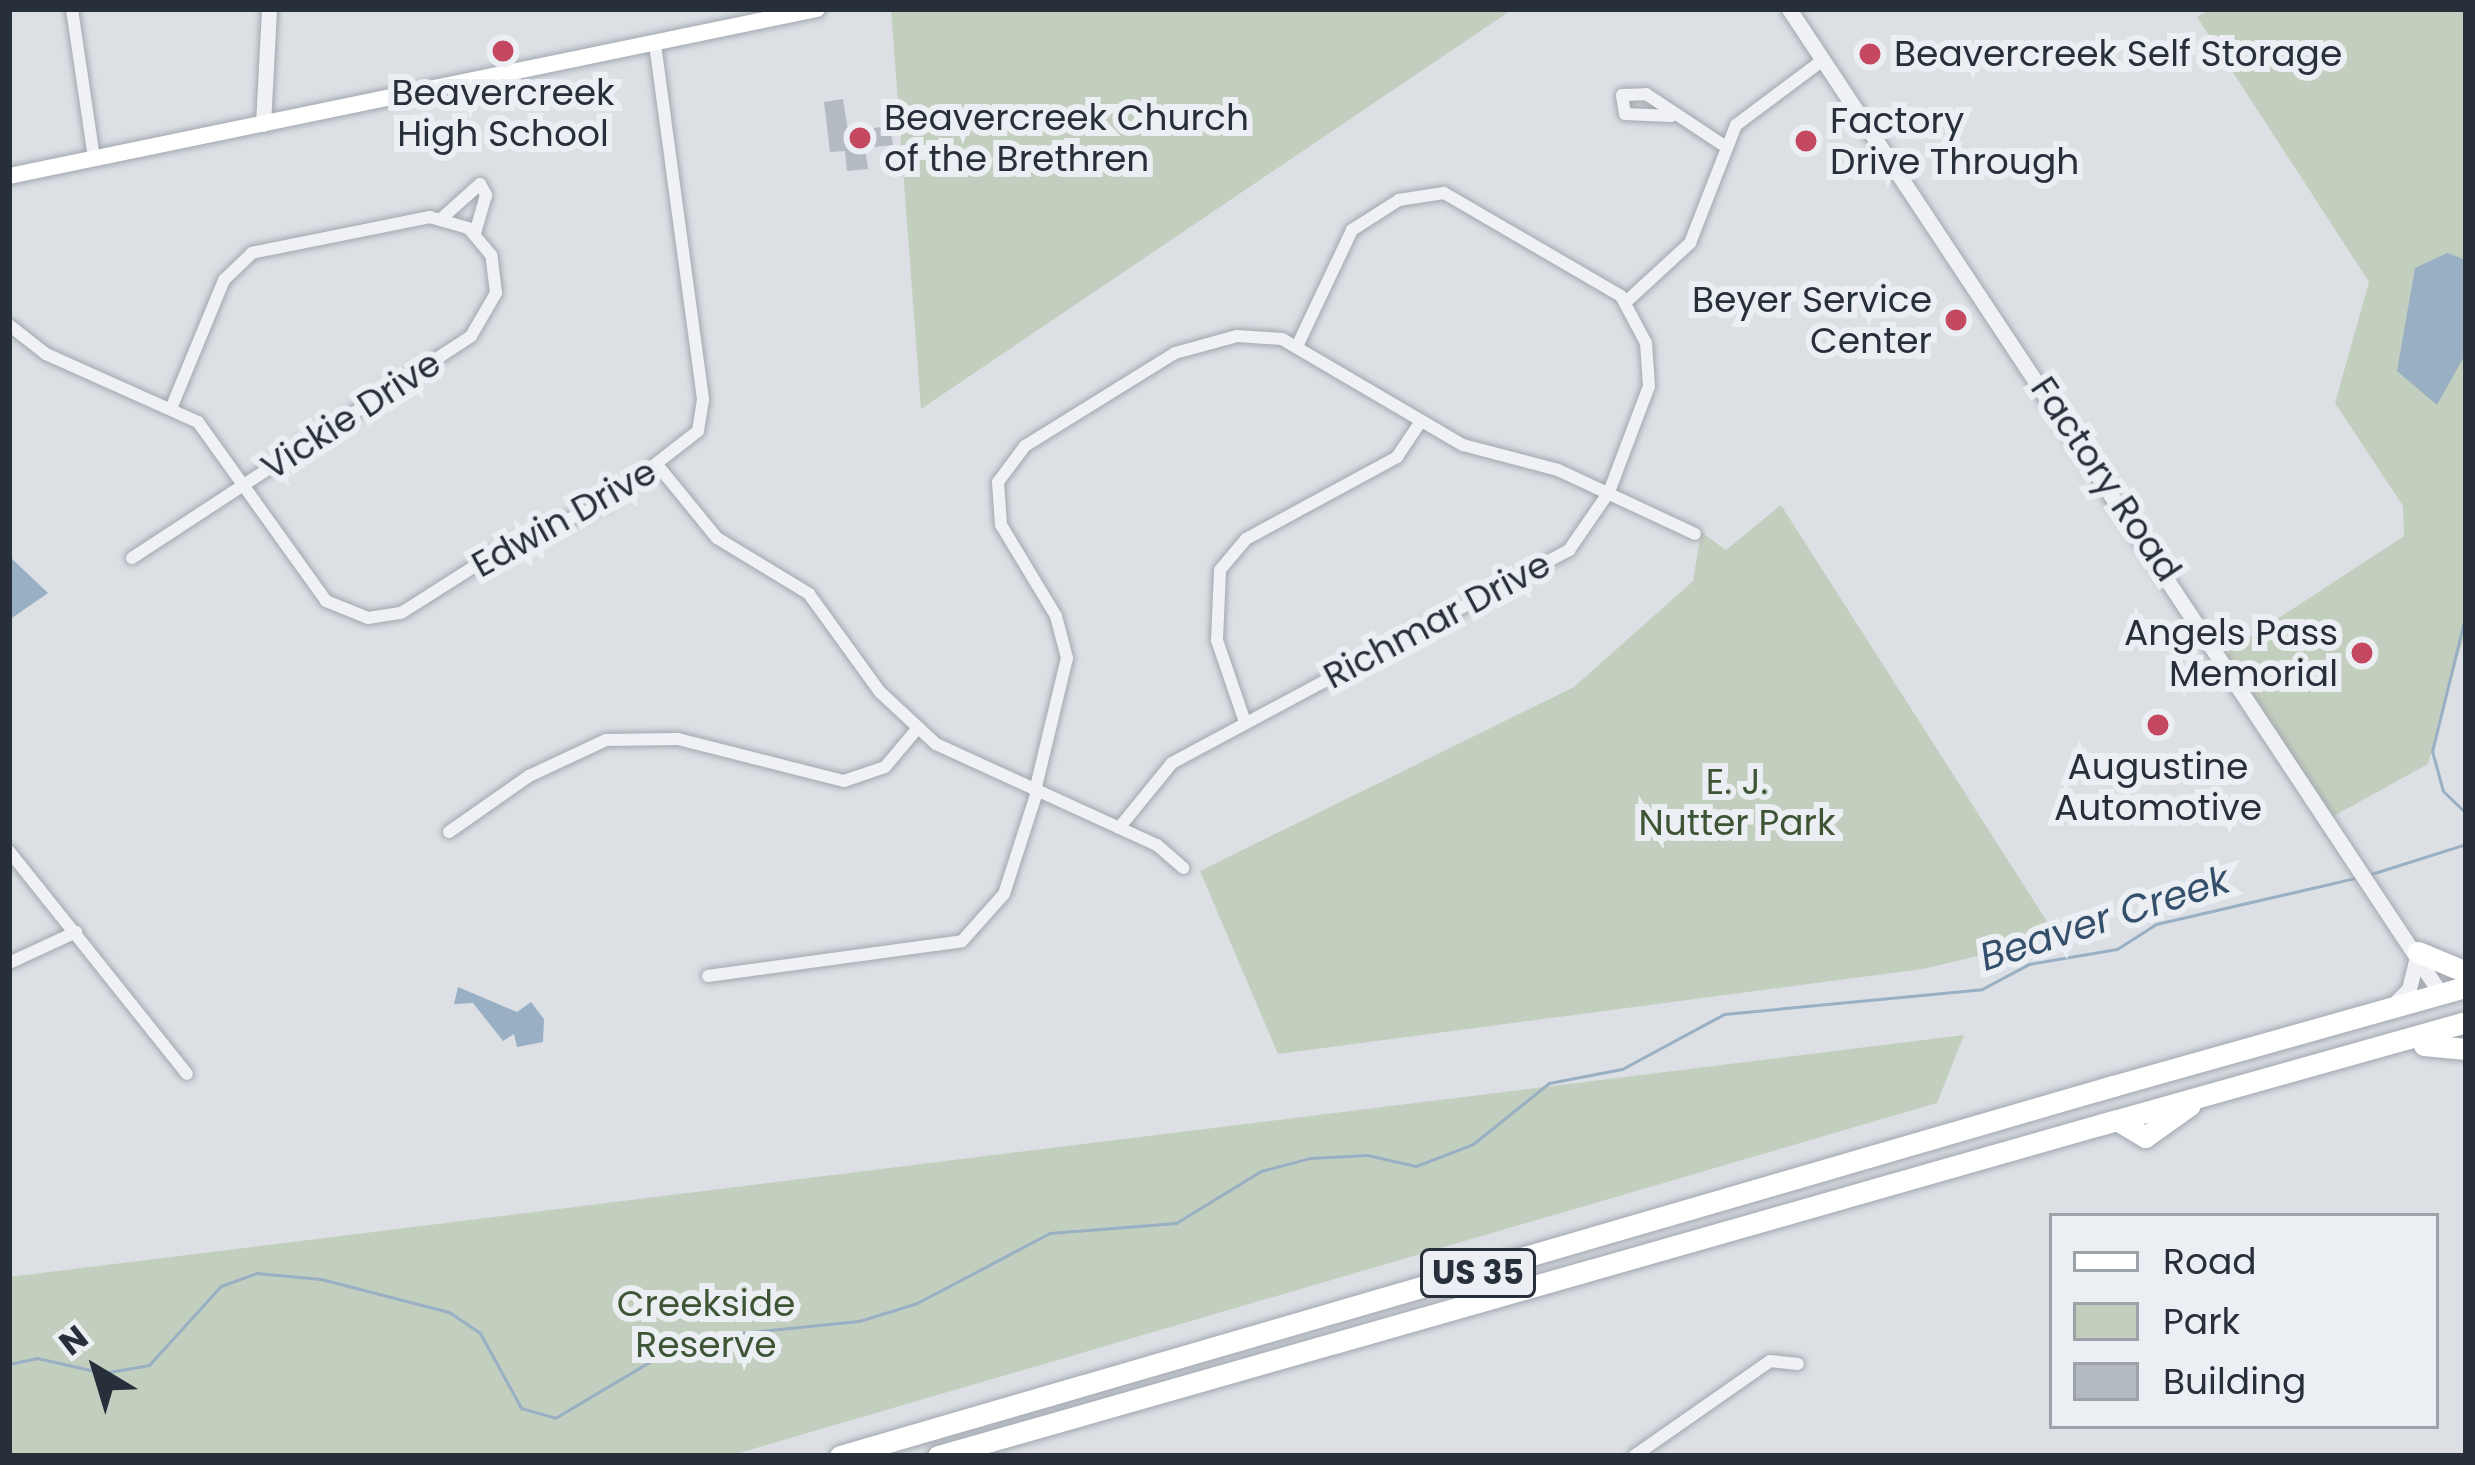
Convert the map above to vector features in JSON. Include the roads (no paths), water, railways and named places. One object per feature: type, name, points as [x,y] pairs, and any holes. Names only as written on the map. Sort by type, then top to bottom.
[{"type":"highway","points":[[2418,952],[2466,972]]},
{"type":"highway","name":"US 35","points":[[841,1456],[2466,987]]},
{"type":"highway","points":[[2129,1117],[2414,1028],[2441,994]]},
{"type":"highway","points":[[2384,1011],[2344,1033],[2139,1093],[2120,1105],[2145,1137],[2209,1095],[2466,1022]]},
{"type":"highway","points":[[2279,1076],[2300,1080],[2443,1041],[2466,1049]]},
{"type":"highway","name":"US 35","points":[[938,1456],[2129,1117]]},
{"type":"main road","points":[[9,176],[818,9]]},
{"type":"street","points":[[72,9],[94,158]]},
{"type":"street","points":[[263,124],[269,9]]},
{"type":"street","name":"Factory Road","points":[[1789,9],[2353,853],[2441,994]]},
{"type":"street","name":"Edwin Drive","points":[[246,484],[316,591],[339,610],[376,618],[408,610],[659,467],[692,440],[704,406],[655,43]]},
{"type":"street","points":[[1298,344],[1344,238],[1378,209],[1424,194],[1474,203],[1627,301],[1690,243],[1723,145],[1751,110],[1823,60]]},
{"type":"street","points":[[1671,116],[1723,145]]},
{"type":"street","name":"Vickie Drive","points":[[132,558],[479,329],[497,280],[476,234],[487,195],[480,184],[442,218]]},
{"type":"street","points":[[172,406],[224,280],[248,255],[442,218],[476,234]]},
{"type":"street","name":"Richmar Drive","points":[[1119,828],[1160,772],[1562,554],[1609,492],[1649,386],[1646,343],[1627,301]]},
{"type":"street","points":[[9,325],[46,354],[172,406],[211,435],[246,484]]},
{"type":"street","points":[[707,976],[962,941],[1004,894],[1036,792],[1067,658],[1056,616],[996,512],[1005,468],[1175,353],[1237,336],[1298,344],[1473,449],[1609,492],[1695,534]]},
{"type":"street","points":[[1245,722],[1217,640],[1220,570],[1246,539],[1397,457],[1421,421]]},
{"type":"street","points":[[659,467],[717,538],[809,594],[917,729],[1036,792],[1119,828],[1183,868]]},
{"type":"street","points":[[449,832],[529,776],[606,740],[678,739],[844,781],[885,766],[917,729]]},
{"type":"street","points":[[9,851],[188,1074]]},
{"type":"street","points":[[9,963],[76,932]]},
{"type":"street","points":[[2384,1011],[2409,989],[2418,952]]},
{"type":"street","points":[[1634,1456],[1770,1361],[1798,1364]]},
{"type":"water","points":[[2447,253],[2466,260],[2466,353],[2437,405],[2397,371],[2415,268]]},
{"type":"water","points":[[9,556],[48,593],[9,620]]},
{"type":"water","points":[[458,987],[517,1012],[531,1002],[544,1019],[543,1042],[517,1047],[514,1034],[503,1041],[473,1003],[454,1004]]},
{"type":"waterway","name":"Beaver Creek","points":[[2466,613],[2432,751],[2443,791],[2466,813]]},
{"type":"waterway","name":"Beaver Creek","points":[[2371,874],[2466,844]]},
{"type":"waterway","name":"Beaver Creek","points":[[9,1364],[37,1358],[103,1373],[149,1365],[221,1286],[256,1273],[321,1279],[449,1312],[480,1333],[521,1408],[555,1418],[690,1338],[859,1321],[917,1303],[1050,1233],[1176,1223],[1261,1171],[1310,1158],[1367,1155],[1416,1166],[1473,1144],[1549,1083],[1622,1069],[1724,1014],[1982,989],[2029,964],[2117,949],[2156,924],[2356,878]]},
{"type":"place","name":"Beavercreek High School","points":[[503,51]]},
{"type":"place","name":"Beavercreek Self Storage","points":[[1870,54]]},
{"type":"place","name":"Beavercreek Church of the Brethren","points":[[860,138]]},
{"type":"place","name":"Factory Drive Through","points":[[1806,141]]},
{"type":"place","name":"Beyer Service Center","points":[[1956,320]]},
{"type":"place","name":"Angels Pass Memorial","points":[[2362,653]]},
{"type":"place","name":"Augustine Automotive","points":[[2158,725]]},
{"type":"park label","name":"E. J. Nutter Park","points":[[1737,802]]},
{"type":"park label","name":"Creekside Reserve","points":[[706,1324]]}]
